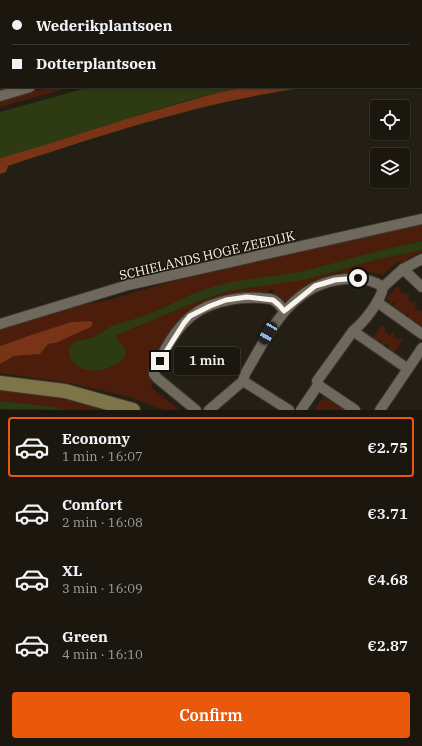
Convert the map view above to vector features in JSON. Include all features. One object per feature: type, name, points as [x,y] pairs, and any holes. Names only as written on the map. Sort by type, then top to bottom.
[{"type":"main road","points":[[0,383],[65,391],[133,410]]},
{"type":"street","points":[[0,96],[27,88]]},
{"type":"street","name":"SCHIELANDS HOGE ZEEDIJK","points":[[0,324],[128,285],[422,219]]},
{"type":"street","points":[[301,410],[318,385],[318,381],[353,331],[361,325],[377,302],[384,287],[403,269],[422,259]]},
{"type":"street","points":[[403,269],[422,287]]},
{"type":"street","points":[[209,410],[243,381],[245,374],[268,333],[284,311],[315,286],[335,280],[358,278],[375,282],[384,287]]},
{"type":"street","points":[[196,410],[154,374],[154,370],[177,331],[190,316],[226,300],[247,297],[273,300],[284,311]]},
{"type":"street","points":[[377,302],[422,334]]},
{"type":"street","points":[[353,331],[408,369]]},
{"type":"street","points":[[380,410],[422,348]]},
{"type":"street","points":[[243,381],[289,410]]},
{"type":"street","points":[[318,385],[355,410]]},
{"type":"shaded area","points":[[46,88],[67,88],[0,107],[0,100]]},
{"type":"shaded area","points":[[86,88],[242,88],[184,102],[0,158],[0,112]]},
{"type":"shaded area","points":[[240,88],[304,88],[233,100],[157,119],[8,166],[6,172],[0,174],[0,158],[122,120],[223,91]]},
{"type":"shaded area","points":[[422,223],[422,241],[385,249],[299,272],[235,281],[218,285],[192,294],[149,314],[111,326],[94,337],[77,341],[95,371],[112,367],[124,359],[116,338],[117,335],[194,303],[228,291],[304,280],[376,260],[422,250],[422,255],[420,252],[406,260],[408,263],[404,264],[398,261],[383,275],[352,268],[354,275],[343,276],[342,272],[331,275],[311,284],[288,301],[275,299],[273,289],[270,289],[266,293],[243,293],[224,296],[188,312],[175,325],[151,366],[150,374],[154,380],[151,387],[179,410],[164,410],[133,398],[70,383],[0,373],[0,364],[14,356],[39,354],[48,344],[56,343],[91,327],[93,324],[90,321],[71,322],[0,346],[0,328],[63,308],[108,300],[174,281]]},
{"type":"shaded area","points":[[422,241],[422,250],[376,260],[304,280],[228,291],[194,303],[117,335],[116,338],[126,350],[124,359],[106,369],[83,369],[72,361],[70,346],[77,341],[94,337],[111,326],[149,314],[192,294],[218,285],[235,281],[299,272],[385,249]]},
{"type":"shaded area","points":[[398,286],[401,288],[399,290],[403,294],[405,292],[410,297],[408,299],[413,303],[415,301],[417,304],[414,307],[419,311],[422,311],[422,328],[418,324],[414,326],[417,322],[407,317],[409,315],[408,314],[405,316],[401,313],[400,315],[398,314],[400,312],[397,310],[395,312],[391,309],[395,304],[393,302],[388,307],[387,306],[390,302],[386,298]]},
{"type":"shaded area","points":[[91,321],[93,324],[91,327],[56,343],[48,344],[40,354],[14,356],[0,364],[0,346],[71,322]]},
{"type":"shaded area","points":[[382,325],[386,330],[385,332],[390,336],[393,332],[395,334],[394,336],[399,340],[400,338],[403,340],[394,353],[390,350],[388,352],[387,351],[390,347],[385,343],[382,348],[381,347],[382,341],[380,340],[376,344],[377,341],[374,339],[373,341],[371,340]]},
{"type":"shaded area","points":[[0,390],[63,397],[116,410],[68,410],[48,406],[0,401]]},
{"type":"shaded area","points":[[323,396],[344,410],[314,410],[321,400],[324,401]]},
{"type":"shaded area","points":[[0,401],[48,406],[68,410],[0,409]]},
{"type":"route","points":[[160,361],[177,331],[190,316],[210,306],[226,300],[247,297],[273,300],[284,311],[315,286],[335,280],[358,278]]}]
